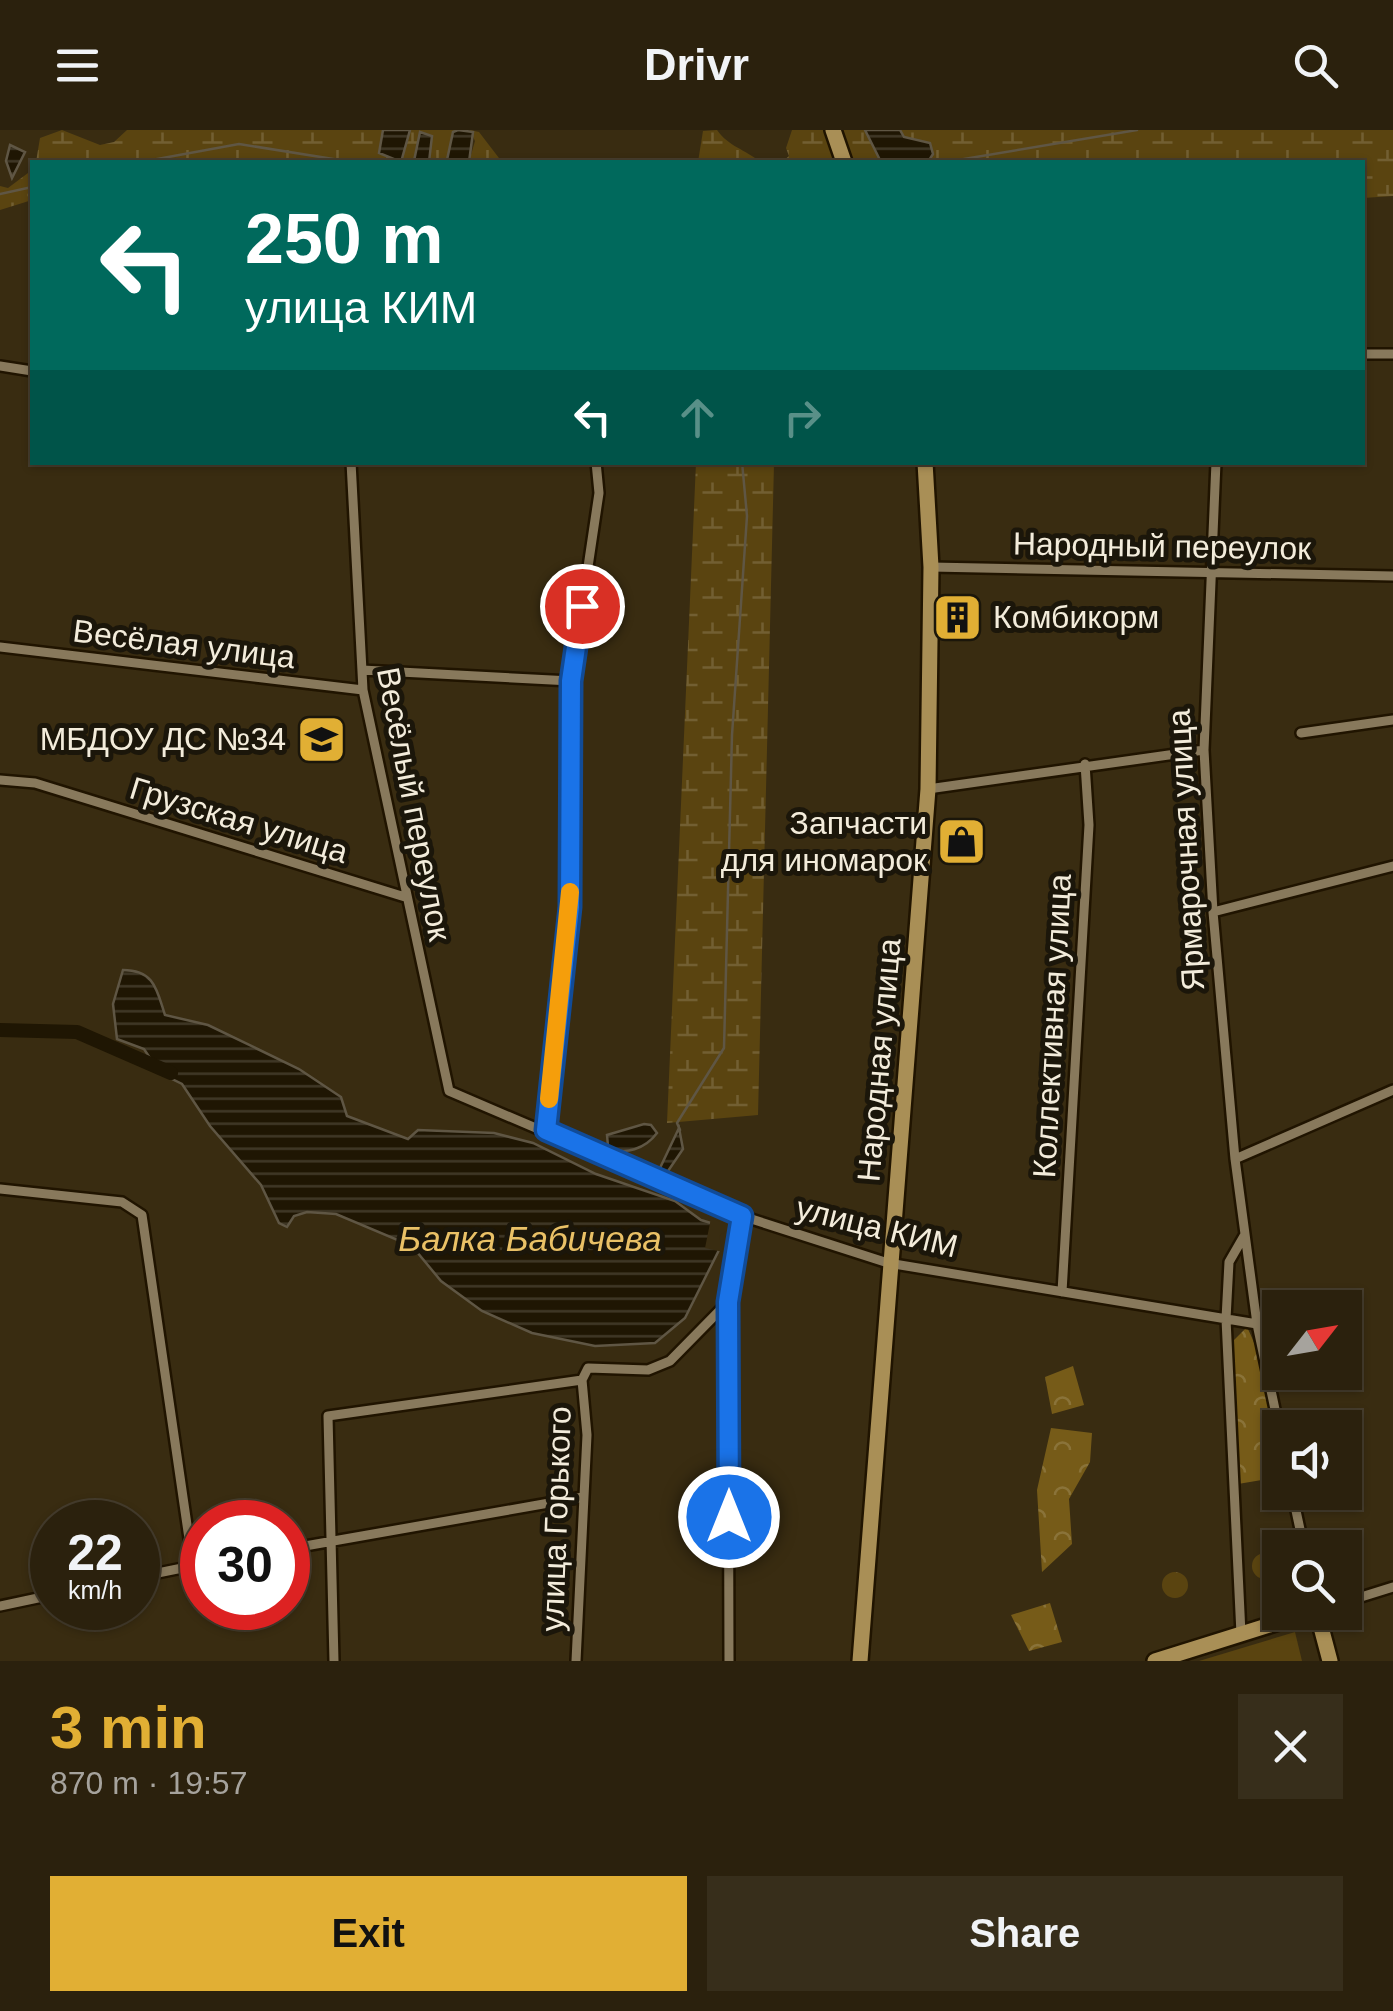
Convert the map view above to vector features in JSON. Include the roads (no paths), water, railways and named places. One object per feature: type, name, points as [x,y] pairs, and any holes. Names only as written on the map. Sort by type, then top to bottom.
[{"type":"main road","points":[[833,130],[843,160]]},
{"type":"main road","name":"Народная улица","points":[[860,1661],[888,1263],[916,975],[928,789],[930,567],[926,465]]},
{"type":"main road","points":[[1155,1661],[1262,1628]]},
{"type":"main road","points":[[1320,1630],[1330,1661]]},
{"type":"street","points":[[1365,354],[1393,354]]},
{"type":"street","points":[[0,366],[30,371]]},
{"type":"street","name":"Весёлый переулок","points":[[351,465],[363,690],[449,1091]]},
{"type":"street","points":[[546,1130],[570,907],[571,681],[599,493],[596,465]]},
{"type":"street","name":"Ярмарочная улица","points":[[1216,465],[1204,750],[1214,912],[1235,1160],[1257,1324],[1275,1410]]},
{"type":"street","name":"Народный переулок","points":[[930,567],[1393,576]]},
{"type":"street","name":"Весёлая улица","points":[[0,647],[363,690]]},
{"type":"street","points":[[362,670],[571,681]]},
{"type":"street","points":[[1301,733],[1393,720]]},
{"type":"street","points":[[928,789],[1204,750]]},
{"type":"street","name":"Коллективная улица","points":[[1062,1292],[1089,825],[1085,764]]},
{"type":"street","name":"Грузская улица","points":[[0,780],[34,784],[405,898]]},
{"type":"street","points":[[1214,912],[1393,866]]},
{"type":"street","points":[[1235,1160],[1393,1090]]},
{"type":"street","name":"улица КИМ","points":[[449,1091],[742,1216],[888,1263],[1257,1324]]},
{"type":"street","points":[[0,1189],[122,1202],[142,1215],[188,1500]]},
{"type":"street","points":[[729,1661],[728,1302],[742,1216]]},
{"type":"street","name":"Ярмарочная улица","points":[[1241,1634],[1226,1319],[1229,1262],[1245,1234]]},
{"type":"street","points":[[334,1661],[328,1416],[582,1380],[588,1368],[648,1370],[670,1361],[728,1302]]},
{"type":"street","name":"улица Горького","points":[[576,1661],[587,1435],[582,1380]]},
{"type":"street","points":[[310,1545],[582,1497]]},
{"type":"street","points":[[1362,1597],[1393,1587]]},
{"type":"street","points":[[0,1606],[30,1600]]},
{"type":"water","points":[[383,130],[410,130],[402,160],[379,153]]},
{"type":"water","points":[[865,130],[900,130],[904,137],[930,143],[933,154],[929,160],[880,160]]},
{"type":"water","points":[[420,132],[432,136],[429,160],[414,160]]},
{"type":"water","points":[[453,132],[473,132],[469,160],[447,160]]},
{"type":"water","points":[[10,145],[25,152],[12,178],[6,161]]},
{"type":"water","name":"Балка Бабичева","points":[[123,970],[148,978],[157,990],[165,1015],[208,1025],[299,1069],[341,1097],[347,1116],[408,1139],[418,1130],[494,1133],[533,1143],[596,1174],[675,1201],[701,1220],[721,1226],[713,1234],[720,1248],[685,1318],[655,1343],[595,1346],[532,1333],[482,1311],[441,1281],[412,1246],[336,1214],[307,1212],[294,1216],[287,1227],[279,1223],[261,1185],[210,1126],[182,1084],[160,1073],[144,1049],[117,1039],[113,1004]]},
{"type":"water","points":[[651,1125],[657,1133],[647,1143],[628,1151],[608,1146],[607,1135]]},
{"type":"water","points":[[679,1128],[683,1149],[666,1174],[660,1168]]},
{"type":"waterway","points":[[958,160],[1137,130]]},
{"type":"waterway","points":[[152,160],[239,144],[339,160]]},
{"type":"waterway","points":[[0,194],[30,187]]},
{"type":"waterway","points":[[680,1130],[677,1123],[724,1048],[732,735],[747,516],[742,465]]},
{"type":"waterway","points":[[0,1030],[77,1032],[171,1073]]},
{"type":"waterway","points":[[666,1171],[680,1182]]},
{"type":"place","name":"Комбикорм","points":[[958,617]]},
{"type":"place","name":"МБДОУ ДС №34","points":[[321,739]]},
{"type":"place","name":"Запчасти для иномарок","points":[[962,841]]}]
